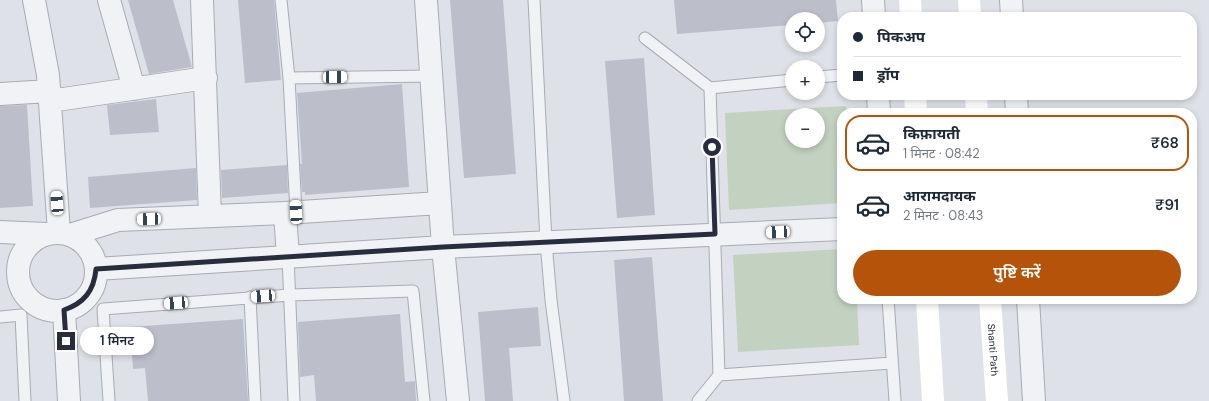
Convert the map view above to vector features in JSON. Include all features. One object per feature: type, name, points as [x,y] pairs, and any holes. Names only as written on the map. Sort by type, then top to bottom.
[{"type":"main road","points":[[910,0],[911,12]]},
{"type":"main road","points":[[969,0],[970,12]]},
{"type":"main road","points":[[927,304],[933,401]]},
{"type":"main road","name":"Shanti Path","points":[[990,304],[997,401]]},
{"type":"street","points":[[34,0],[48,75],[58,234]]},
{"type":"street","points":[[109,0],[134,89]]},
{"type":"street","points":[[202,0],[210,216]]},
{"type":"street","points":[[426,0],[443,247],[458,401]]},
{"type":"street","points":[[873,0],[874,12]]},
{"type":"street","points":[[1011,0],[1012,12]]},
{"type":"street","points":[[0,94],[50,96],[134,89],[206,78]]},
{"type":"street","points":[[0,232],[58,234],[80,240],[88,248],[96,269],[95,280],[91,291],[84,300],[64,310],[47,310],[32,302],[24,294],[19,283],[9,272],[25,248],[35,239],[58,234],[118,220],[291,213],[440,203]]},
{"type":"street","points":[[288,256],[291,213]]},
{"type":"street","points":[[96,269],[443,247],[837,229]]},
{"type":"street","points":[[1028,304],[1034,401]]},
{"type":"street","points":[[64,310],[69,401]]},
{"type":"lane","points":[[281,0],[289,78],[291,213]]},
{"type":"lane","points":[[534,0],[546,242],[564,401]]},
{"type":"lane","points":[[645,38],[710,88],[785,81]]},
{"type":"lane","points":[[825,76],[837,75]]},
{"type":"lane","points":[[289,78],[431,76]]},
{"type":"lane","points":[[698,401],[719,376],[710,88]]},
{"type":"lane","points":[[288,256],[294,401]]},
{"type":"lane","points":[[109,401],[103,308],[250,297],[413,291],[424,401]]},
{"type":"lane","points":[[250,297],[255,401]]},
{"type":"lane","points":[[888,304],[895,401]]},
{"type":"lane","points":[[0,317],[21,316],[25,401]]},
{"type":"lane","points":[[719,376],[892,363]]},
{"type":"green space","points":[[846,106],[846,108],[837,108],[837,203],[729,210],[725,113],[785,110],[785,148],[825,148],[825,108],[811,108]]},
{"type":"green space","points":[[837,249],[837,304],[857,304],[859,345],[738,352],[733,255]]},
{"type":"building","points":[[128,0],[173,0],[192,67],[149,74]]},
{"type":"building","points":[[238,0],[274,0],[281,80],[245,83]]},
{"type":"building","points":[[450,0],[503,0],[516,174],[464,178]]},
{"type":"building","points":[[674,0],[836,0],[837,21],[825,22],[825,12],[785,12],[785,26],[677,34]]},
{"type":"building","points":[[644,58],[655,215],[617,218],[605,61]]},
{"type":"building","points":[[402,84],[409,187],[305,195],[305,192],[302,192],[300,164],[302,164],[297,93]]},
{"type":"building","points":[[156,99],[159,132],[110,135],[107,105]]},
{"type":"building","points":[[27,105],[33,206],[0,208],[0,106]]},
{"type":"building","points":[[287,165],[288,193],[222,198],[221,170]]},
{"type":"building","points":[[196,168],[197,200],[90,208],[88,177]]},
{"type":"building","points":[[652,257],[663,401],[624,401],[614,260]]},
{"type":"building","points":[[538,307],[541,346],[509,348],[513,401],[485,401],[478,312]]},
{"type":"building","points":[[400,314],[405,382],[415,381],[416,401],[316,401],[314,375],[300,377],[298,322]]},
{"type":"building","points":[[243,319],[248,401],[148,401],[145,368],[133,369],[130,327]]},
{"type":"route","points":[[66,341],[64,310],[84,300],[91,291],[95,280],[96,269],[443,247],[715,234],[712,147]]}]
